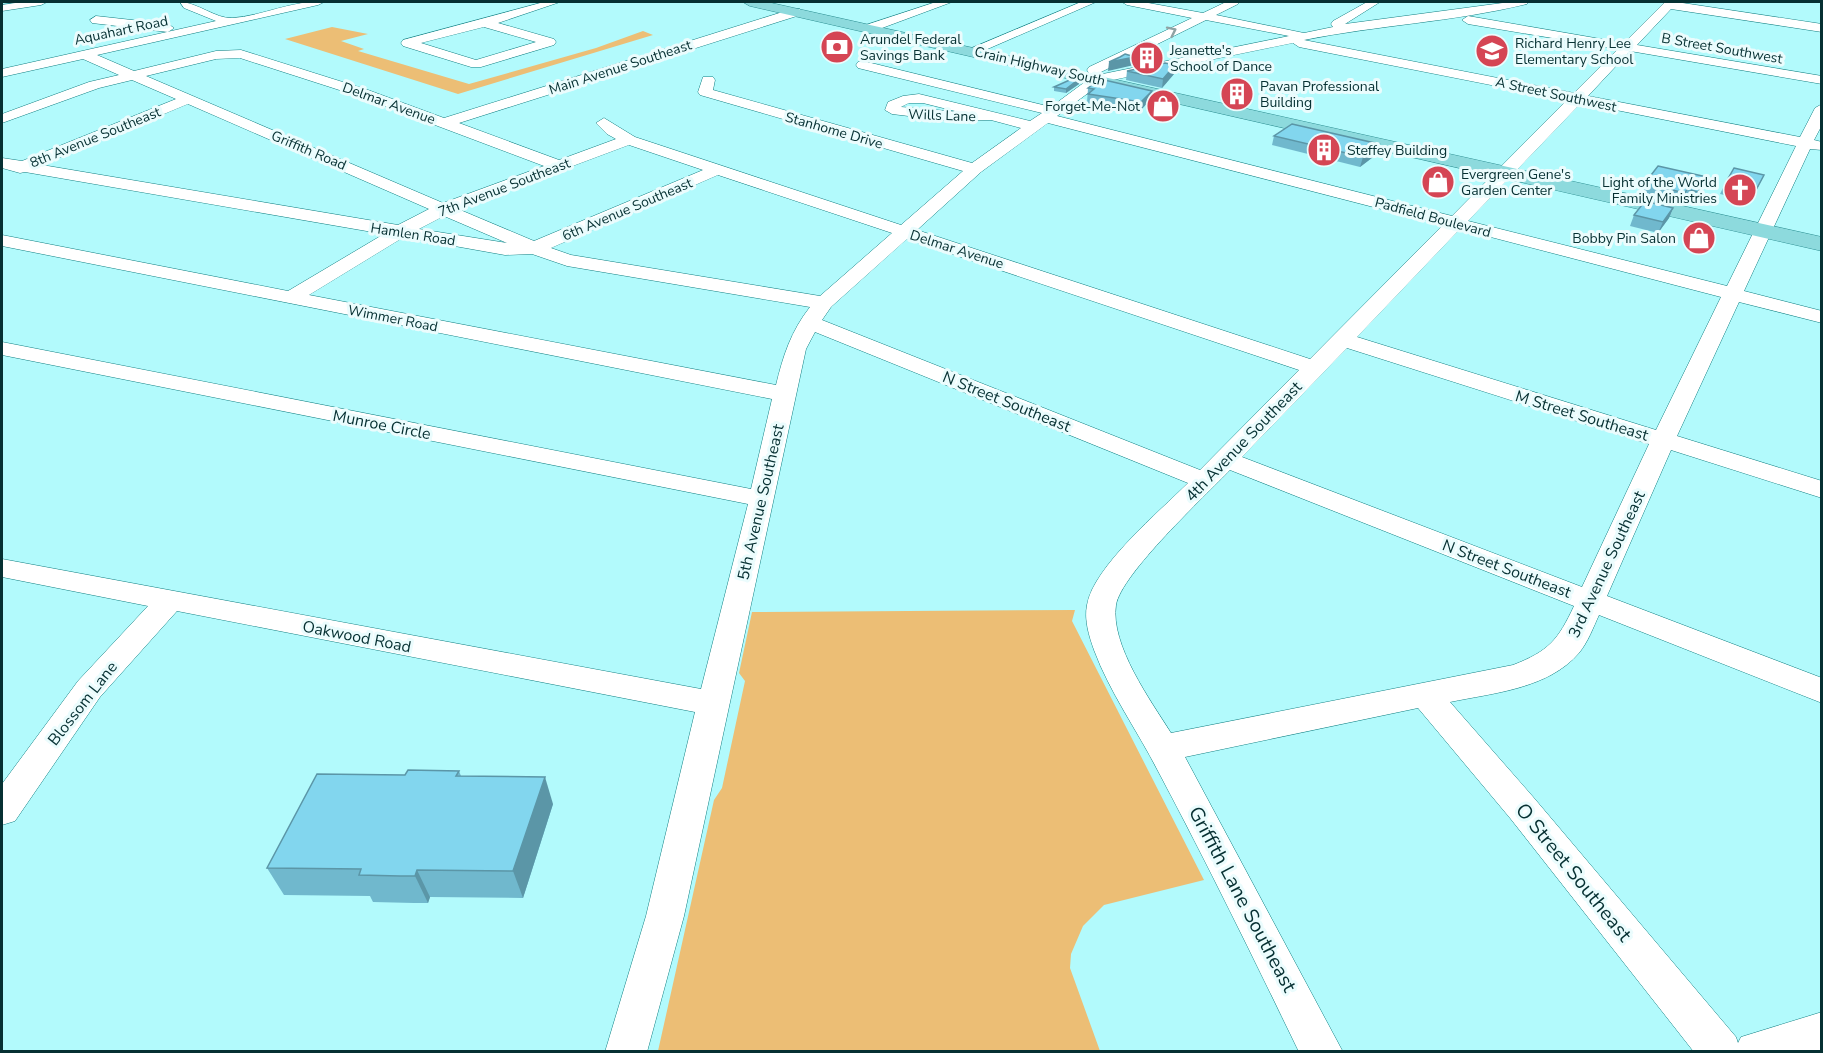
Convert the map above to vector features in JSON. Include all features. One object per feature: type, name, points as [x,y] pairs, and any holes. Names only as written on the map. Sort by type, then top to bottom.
[{"type":"main road","name":"Crain Highway South","points":[[750,2],[781,8],[799,7],[870,28],[1821,244]]},
{"type":"street","points":[[2,8],[41,2]]},
{"type":"street","points":[[185,2],[188,6],[229,22]]},
{"type":"street","name":"Aquahart Road","points":[[2,73],[318,2]]},
{"type":"street","points":[[484,23],[550,42],[476,64],[407,43],[554,2]]},
{"type":"street","points":[[870,28],[946,2]]},
{"type":"street","points":[[970,51],[1090,2]]},
{"type":"street","points":[[1127,2],[1308,36]]},
{"type":"street","points":[[1090,77],[1234,2]]},
{"type":"street","points":[[1327,32],[1347,17],[1374,2]]},
{"type":"street","points":[[1495,2],[1518,3]]},
{"type":"street","points":[[1090,77],[1291,41],[1391,20],[1493,9],[1518,3]]},
{"type":"street","points":[[1670,3],[1821,28]]},
{"type":"street","name":"4th Avenue Southeast","points":[[1163,748],[1124,682],[1107,638],[1101,611],[1107,590],[1127,561],[1670,3]]},
{"type":"street","name":"Main Avenue Southeast","points":[[444,123],[799,7]]},
{"type":"street","name":"B Street Southwest","points":[[1440,15],[1821,80]]},
{"type":"street","points":[[96,20],[190,30]]},
{"type":"street","name":"A Street Southwest","points":[[1291,41],[1821,146]]},
{"type":"street","name":"Griffith Road","points":[[83,54],[534,248]]},
{"type":"street","name":"Delmar Avenue","points":[[2,119],[94,85],[216,55],[241,54],[363,93],[560,166]]},
{"type":"street","points":[[2,63],[16,69]]},
{"type":"street","name":"Wills Lane","points":[[863,65],[1042,118]]},
{"type":"street","name":"5th Avenue Southeast","points":[[626,1052],[665,916],[795,349],[817,312],[975,169],[1042,118],[1090,77]]},
{"type":"street","name":"Stanhome Drive","points":[[708,80],[705,92],[975,169]]},
{"type":"street","name":"Wills Lane","points":[[992,116],[914,98],[904,99],[893,105],[892,110],[950,117],[1042,118]]},
{"type":"street","name":"8th Avenue Southeast","points":[[2,175],[189,99]]},
{"type":"street","name":"3rd Avenue Southeast","points":[[1163,748],[1517,676],[1541,666],[1564,651],[1590,601],[1663,440],[1821,108]]},
{"type":"street","name":"Padfield Boulevard","points":[[1042,118],[1821,317]]},
{"type":"street","name":"Delmar Avenue","points":[[604,123],[612,131],[629,140],[1314,368]]},
{"type":"street","name":"7th Avenue Southeast","points":[[290,298],[400,232],[445,208],[629,140]]},
{"type":"street","name":"Hamlen Road","points":[[2,163],[505,249],[534,248],[567,260],[817,312]]},
{"type":"street","name":"6th Avenue Southeast","points":[[534,248],[719,169]]},
{"type":"street","name":"Wimmer Road","points":[[2,242],[784,394]]},
{"type":"street","name":"N Street Southeast","points":[[817,312],[1204,481]]},
{"type":"street","name":"M Street Southeast","points":[[1341,339],[1821,490]]},
{"type":"street","name":"Munroe Circle","points":[[2,348],[762,499]]},
{"type":"street","name":"N Street Southeast","points":[[1226,459],[1821,690]]},
{"type":"street","name":"Oakwood Road","points":[[2,568],[713,703]]},
{"type":"street","name":"Blossom Lane","points":[[2,811],[89,689],[170,600]]},
{"type":"street","name":"O Street Southeast","points":[[1425,695],[1522,808],[1721,1052]]},
{"type":"street","name":"Griffith Lane Southeast","points":[[1163,748],[1322,1052]]},
{"type":"street","points":[[1756,1052],[1821,1032]]},
{"type":"shaded area","points":[[332,27],[368,34],[341,41],[364,49],[358,51],[469,84],[596,48],[643,31],[653,35],[458,94],[285,39]]},
{"type":"shaded area","points":[[1075,610],[1072,621],[1204,880],[1104,905],[1083,926],[1071,954],[1070,968],[1100,1051],[658,1051],[714,800],[722,788],[745,681],[739,673],[752,612]]},
{"type":"building","points":[[1125,54],[1135,57],[1109,62],[1120,57]]},
{"type":"building","points":[[1165,63],[1175,65],[1163,79],[1127,71]]},
{"type":"building","points":[[1074,78],[1079,79],[1066,89],[1054,87]]},
{"type":"building","points":[[1100,79],[1152,91],[1141,102],[1088,94],[1094,89],[1088,88]]},
{"type":"building","points":[[1292,124],[1379,144],[1363,157],[1274,136]]},
{"type":"building","points":[[1658,166],[1707,177],[1698,192],[1687,189],[1685,193],[1655,186],[1648,179]]},
{"type":"building","points":[[1734,168],[1764,175],[1756,190],[1725,184]]},
{"type":"building","points":[[1645,201],[1673,208],[1663,222],[1634,215]]},
{"type":"building","points":[[408,770],[459,771],[456,776],[545,777],[513,871],[417,870],[415,876],[400,876],[359,875],[361,869],[267,868],[317,774],[405,775]]},
{"type":"place","name":"Arundel Federal Savings Bank","points":[[837,47]]},
{"type":"place","name":"Richard Henry Lee Elementary School","points":[[1492,51]]},
{"type":"place","name":"Jeanette's School of Dance","points":[[1147,58]]},
{"type":"place","name":"Pavan Professional Building","points":[[1237,94]]},
{"type":"place","name":"Forget-Me-Not","points":[[1163,106]]},
{"type":"place","name":"Steffey Building","points":[[1324,150]]},
{"type":"place","name":"Evergreen Gene's Garden Center","points":[[1438,182]]},
{"type":"place","name":"Light of the World Family Ministries","points":[[1740,190]]},
{"type":"place","name":"Bobby Pin Salon","points":[[1699,238]]}]
